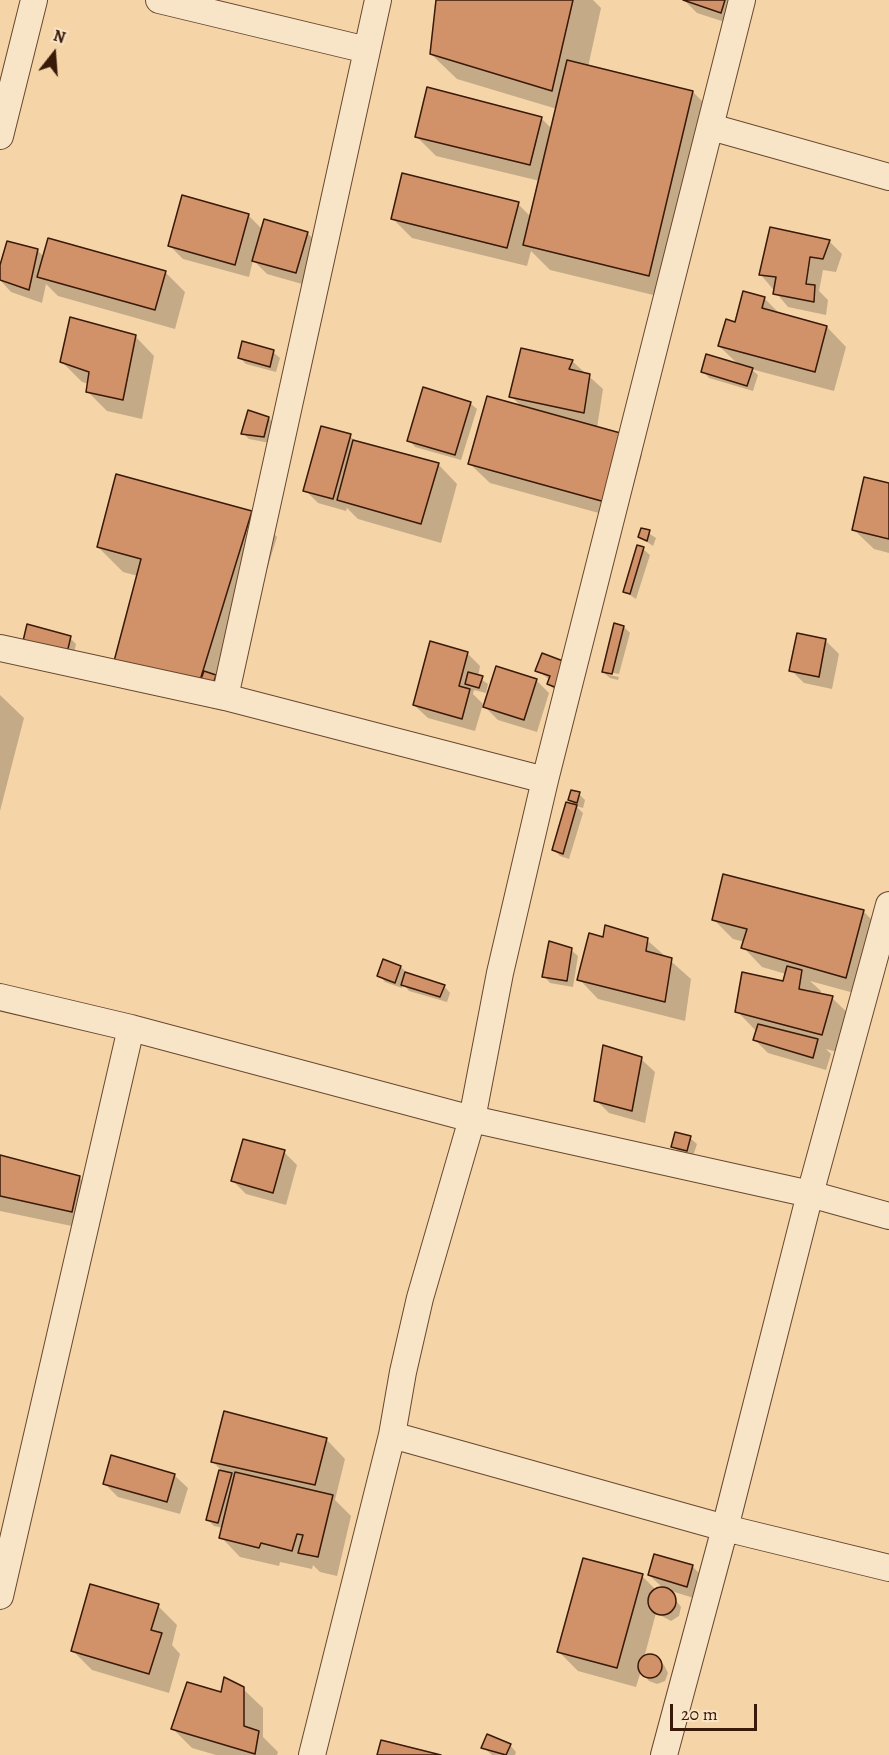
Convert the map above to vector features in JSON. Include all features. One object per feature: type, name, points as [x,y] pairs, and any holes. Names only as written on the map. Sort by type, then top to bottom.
[{"type":"street","points":[[0,136],[34,0]]},
{"type":"street","points":[[159,0],[367,50]]},
{"type":"street","points":[[225,697],[378,0]]},
{"type":"street","points":[[312,1755],[393,1435],[403,1372],[420,1298],[472,1119],[500,973],[545,780],[742,0]]},
{"type":"street","points":[[711,127],[889,177]]},
{"type":"street","points":[[0,648],[225,697],[545,780]]},
{"type":"street","points":[[664,1755],[725,1528],[810,1194],[889,905]]},
{"type":"street","points":[[0,997],[131,1028],[472,1119],[810,1194],[889,1216]]},
{"type":"street","points":[[0,1596],[131,1028]]},
{"type":"street","points":[[393,1435],[725,1528],[889,1568]]},
{"type":"building","points":[[436,0],[573,0],[552,91],[430,54]]},
{"type":"building","points":[[683,0],[725,0],[721,13]]},
{"type":"building","points":[[567,60],[693,91],[649,276],[523,245]]},
{"type":"building","points":[[427,87],[542,117],[530,165],[415,137]]},
{"type":"building","points":[[402,173],[519,202],[507,248],[391,219]]},
{"type":"building","points":[[182,195],[249,214],[235,265],[168,246]]},
{"type":"building","points":[[264,219],[308,232],[296,273],[252,261]]},
{"type":"building","points":[[770,227],[830,240],[823,259],[810,257],[806,284],[815,285],[814,302],[773,294],[776,277],[759,275]]},
{"type":"building","points":[[48,238],[166,271],[155,310],[37,277]]},
{"type":"building","points":[[7,241],[38,249],[29,290],[0,280],[0,265]]},
{"type":"building","points":[[743,291],[765,297],[762,308],[827,326],[815,372],[718,346],[726,319],[735,322]]},
{"type":"building","points":[[70,317],[136,335],[123,400],[86,392],[89,372],[60,362]]},
{"type":"building","points":[[242,341],[274,350],[270,367],[238,358]]},
{"type":"building","points":[[521,348],[573,360],[569,369],[590,374],[584,413],[509,397]]},
{"type":"building","points":[[706,354],[753,368],[747,386],[701,372]]},
{"type":"building","points":[[423,387],[471,402],[455,455],[407,441]]},
{"type":"building","points":[[487,396],[624,434],[605,502],[468,464]]},
{"type":"building","points":[[248,410],[269,417],[264,437],[241,434]]},
{"type":"building","points":[[321,426],[351,434],[333,499],[303,491]]},
{"type":"building","points":[[353,440],[439,463],[421,524],[337,500]]},
{"type":"building","points":[[116,474],[252,511],[198,687],[113,665],[141,559],[97,547]]},
{"type":"building","points":[[864,477],[889,483],[889,539],[852,530]]},
{"type":"building","points":[[641,528],[650,530],[647,541],[638,537]]},
{"type":"building","points":[[637,545],[644,547],[630,594],[623,592]]},
{"type":"building","points":[[614,623],[624,626],[612,674],[602,672]]},
{"type":"building","points":[[27,624],[71,636],[67,653],[23,641]]},
{"type":"building","points":[[797,633],[826,639],[819,677],[789,671]]},
{"type":"building","points":[[430,641],[468,652],[459,686],[470,689],[462,719],[413,705]]},
{"type":"building","points":[[542,653],[571,664],[562,690],[547,684],[550,676],[535,671]]},
{"type":"building","points":[[496,666],[537,679],[524,720],[483,707]]},
{"type":"building","points":[[204,671],[216,675],[212,688],[198,687]]},
{"type":"building","points":[[468,672],[483,676],[479,688],[465,684]]},
{"type":"building","points":[[571,790],[580,792],[577,803],[568,800]]},
{"type":"building","points":[[566,802],[577,805],[563,854],[552,850]]},
{"type":"building","points":[[723,874],[864,910],[846,978],[741,948],[747,929],[712,920]]},
{"type":"building","points":[[605,925],[648,938],[646,951],[672,958],[665,1002],[577,980],[589,933],[603,937]]},
{"type":"building","points":[[549,941],[572,948],[567,981],[542,977]]},
{"type":"building","points":[[383,959],[401,966],[395,983],[377,976]]},
{"type":"building","points":[[787,966],[802,970],[799,989],[833,996],[822,1035],[735,1012],[742,972],[783,981]]},
{"type":"building","points":[[405,972],[445,985],[440,997],[401,985]]},
{"type":"building","points":[[758,1024],[818,1039],[813,1058],[753,1040]]},
{"type":"building","points":[[603,1045],[642,1057],[632,1111],[594,1101]]},
{"type":"building","points":[[675,1132],[691,1136],[687,1151],[671,1147]]},
{"type":"building","points":[[243,1139],[285,1150],[273,1193],[231,1181]]},
{"type":"building","points":[[0,1155],[80,1176],[72,1212],[0,1196]]},
{"type":"building","points":[[224,1411],[327,1438],[315,1485],[211,1462]]},
{"type":"building","points":[[111,1455],[175,1474],[167,1502],[103,1484]]},
{"type":"building","points":[[219,1470],[232,1473],[218,1523],[206,1520]]},
{"type":"building","points":[[235,1472],[333,1495],[318,1557],[298,1553],[303,1535],[297,1534],[292,1551],[261,1543],[259,1548],[219,1538]]},
{"type":"building","points":[[654,1554],[693,1565],[687,1587],[648,1575]]},
{"type":"building","points":[[583,1558],[643,1574],[617,1668],[557,1652]]},
{"type":"building","points":[[90,1584],[159,1604],[151,1630],[162,1633],[149,1674],[71,1651]]},
{"type":"building","points":[[662,1587],[672,1591],[676,1601],[672,1611],[662,1615],[652,1611],[648,1601],[652,1591]]},
{"type":"building","points":[[650,1654],[659,1657],[662,1666],[659,1675],[650,1678],[641,1675],[638,1666],[641,1657]]},
{"type":"building","points":[[224,1677],[244,1687],[244,1726],[259,1731],[255,1754],[171,1729],[187,1682],[221,1692]]},
{"type":"building","points":[[487,1734],[511,1744],[506,1755],[481,1748]]},
{"type":"building","points":[[381,1740],[441,1755],[377,1755]]}]
